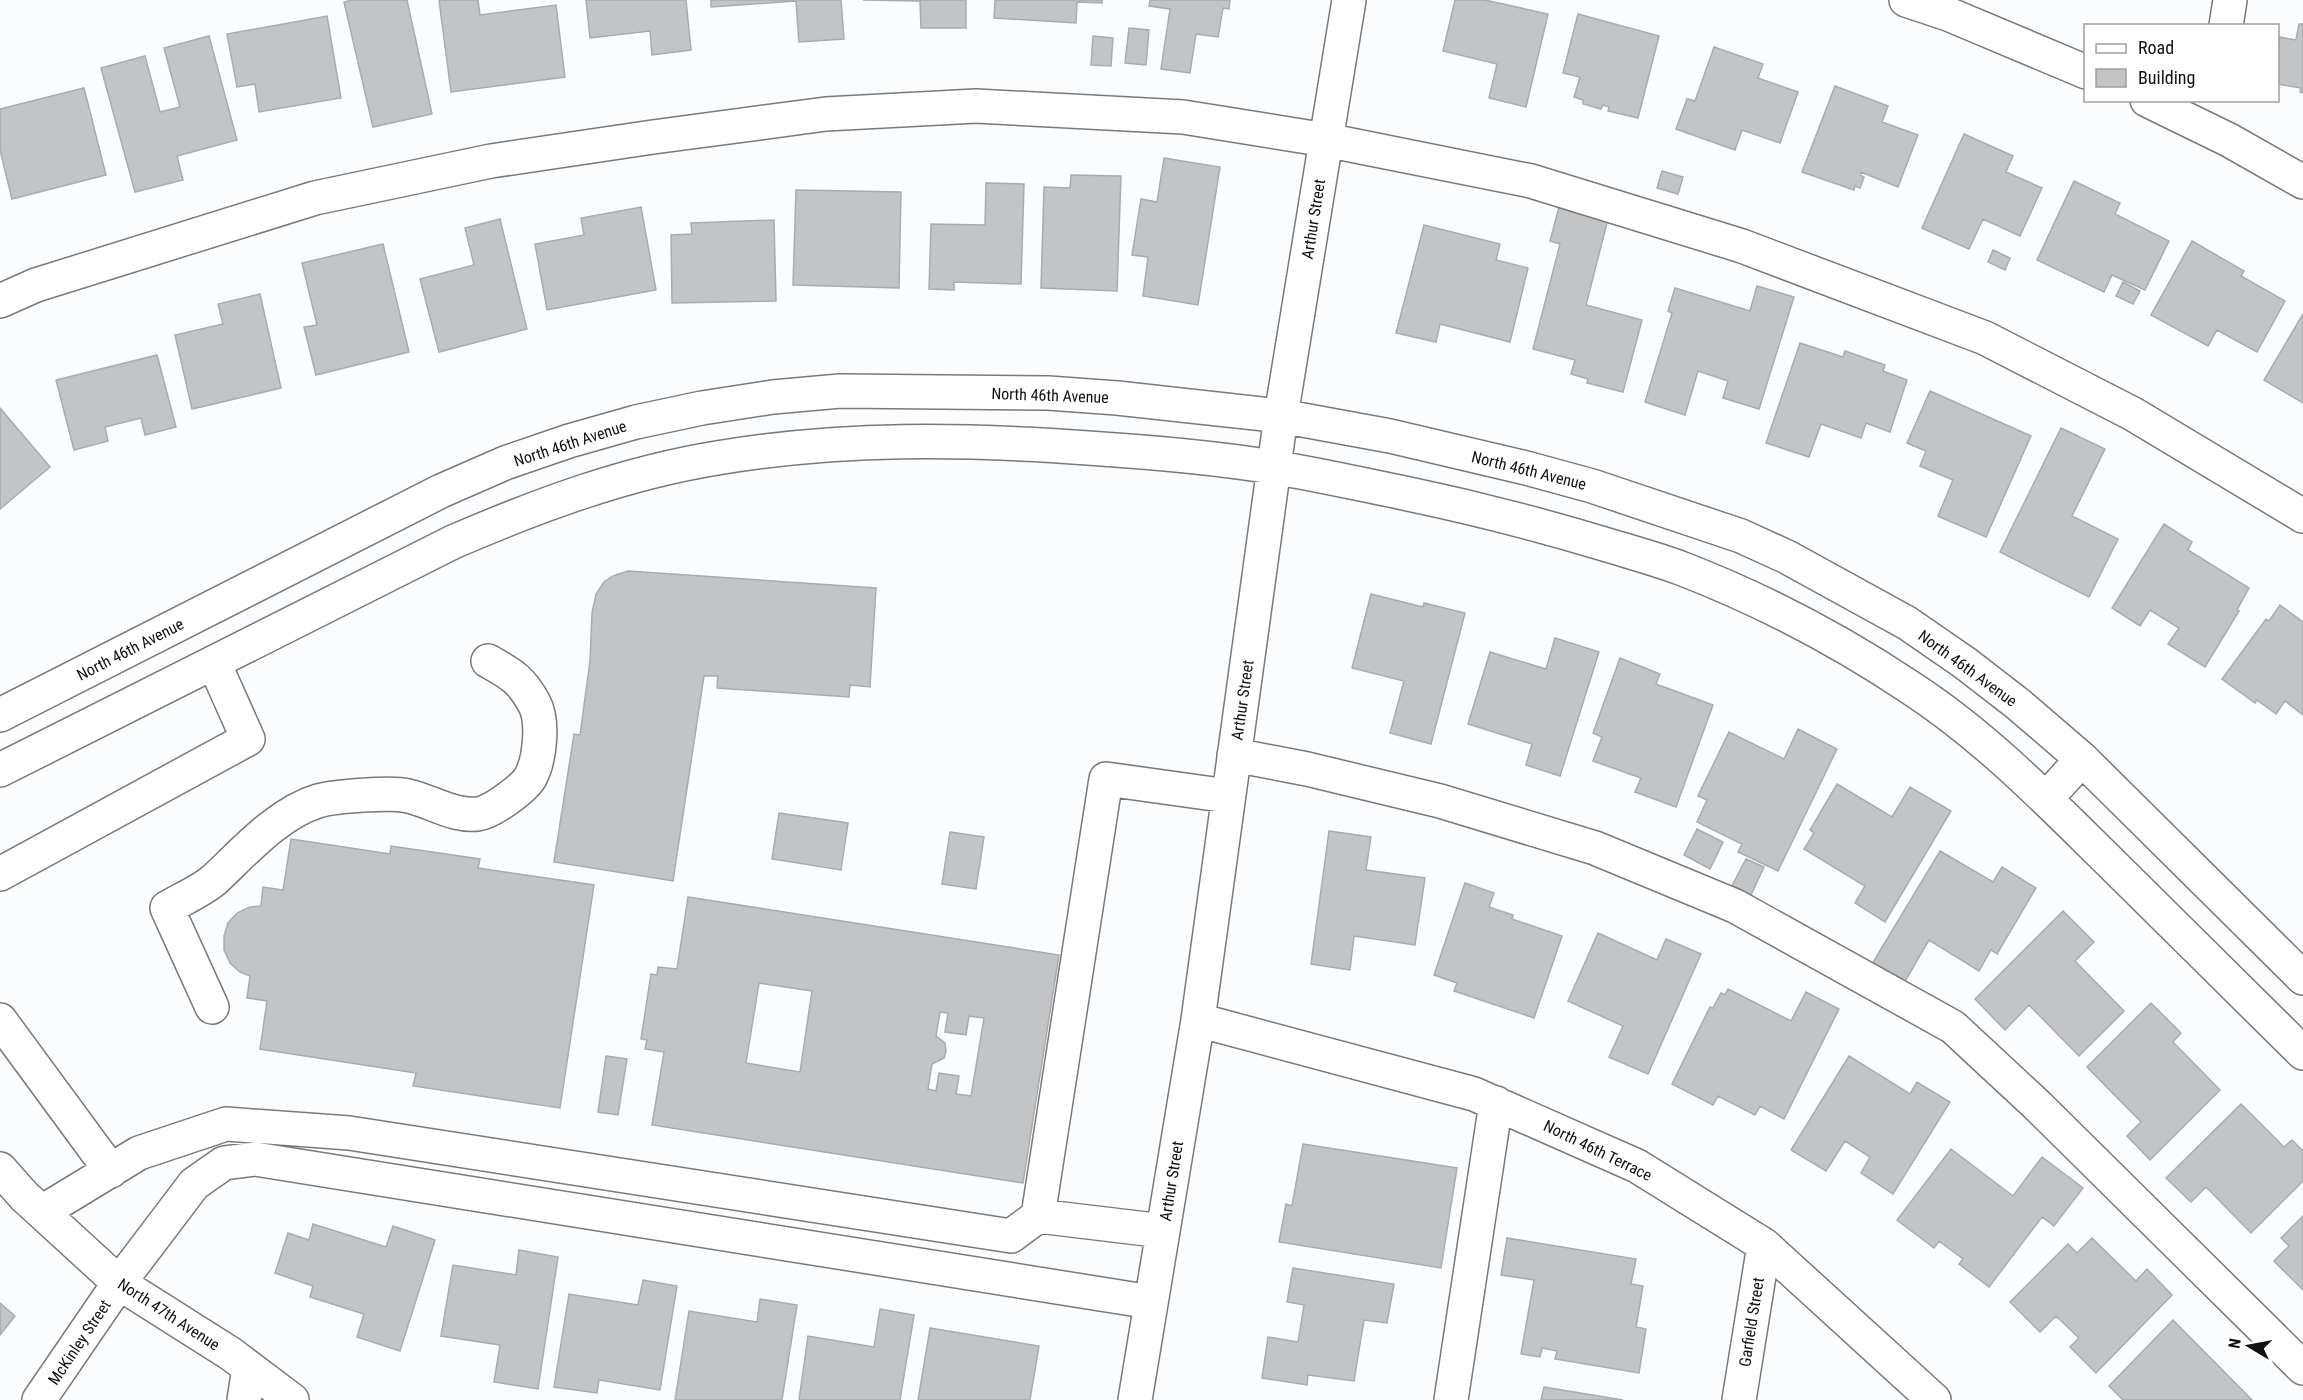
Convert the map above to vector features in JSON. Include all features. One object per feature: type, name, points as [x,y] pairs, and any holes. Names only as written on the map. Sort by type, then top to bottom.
[{"type":"street","name":"Arthur Street","points":[[1135,1400],[1198,1020],[1281,416],[1349,0]]},
{"type":"street","points":[[1906,0],[1950,7],[2084,72]]},
{"type":"street","points":[[2226,24],[2230,0]]},
{"type":"street","points":[[2156,102],[2212,115],[2303,182]]},
{"type":"street","points":[[0,302],[36,285],[315,198],[491,161],[826,114],[987,107],[1183,117],[1326,140],[1531,181],[1742,246],[1985,338],[2133,414],[2303,516]]},
{"type":"street","name":"North 46th Avenue","points":[[0,715],[441,491],[537,452],[636,422],[725,404],[840,391],[1048,393],[1117,398],[1281,416],[1390,436],[1592,486],[1741,536],[1787,557],[1907,623],[1965,663],[2018,704],[2082,759],[2303,978]]},
{"type":"street","points":[[0,770],[453,542],[582,490],[648,472],[780,449],[854,442],[920,440],[1130,451],[1274,467],[1468,506],[1676,566],[1730,588],[1797,620],[1854,652],[1916,691],[2024,776],[2303,1053]]},
{"type":"street","points":[[212,1008],[167,908],[212,881],[267,830],[318,801],[375,794],[407,795],[451,811],[479,814],[502,803],[530,778],[541,740],[536,705],[519,679],[488,661]]},
{"type":"street","points":[[0,874],[248,739],[214,663]]},
{"type":"street","points":[[1234,755],[1307,769],[1440,801],[1595,848],[1735,906],[1953,1026],[2037,1104],[2303,1368]]},
{"type":"street","points":[[2046,799],[2082,759]]},
{"type":"street","points":[[1038,1216],[1106,779],[1228,796]]},
{"type":"street","points":[[0,1020],[111,1171]]},
{"type":"street","name":"North 46th Terrace","points":[[1198,1020],[1474,1094],[1637,1166],[1764,1245],[1934,1400]]},
{"type":"street","points":[[1451,1400],[1496,1103]]},
{"type":"street","points":[[42,1212],[139,1154],[226,1124],[348,1133],[1011,1236],[1038,1216],[1163,1231]]},
{"type":"street","name":"McKinley Street","points":[[39,1400],[119,1283],[194,1184],[224,1163],[255,1160],[1151,1302]]},
{"type":"street","name":"North 47th Avenue","points":[[0,1169],[42,1212],[119,1283],[249,1368],[292,1400]]},
{"type":"street","name":"Garfield Street","points":[[1739,1400],[1764,1245]]},
{"type":"street","points":[[244,1400],[249,1368]]},
{"type":"building","points":[[407,0],[432,114],[373,127],[344,2]]},
{"type":"building","points":[[439,0],[478,0],[480,15],[556,5],[565,77],[451,92]]},
{"type":"building","points":[[586,0],[686,0],[691,50],[652,55],[650,31],[590,38]]},
{"type":"building","points":[[711,0],[841,0],[844,39],[799,42],[796,1],[711,7]]},
{"type":"building","points":[[863,0],[966,0],[966,28],[921,28],[920,1]]},
{"type":"building","points":[[995,0],[1102,0],[1102,3],[1077,2],[1076,23],[994,18]]},
{"type":"building","points":[[1150,0],[1230,0],[1229,9],[1223,8],[1218,37],[1196,34],[1190,73],[1161,69],[1170,9],[1149,6]]},
{"type":"building","points":[[1455,0],[1485,0],[1548,14],[1526,107],[1489,98],[1497,64],[1443,51]]},
{"type":"building","points":[[1578,14],[1659,36],[1638,118],[1608,111],[1609,107],[1603,105],[1601,109],[1583,104],[1583,100],[1574,97],[1580,77],[1563,73]]},
{"type":"building","points":[[327,16],[341,98],[259,112],[255,84],[237,87],[227,34]]},
{"type":"building","points":[[2299,24],[2303,24],[2303,93],[2300,92],[2301,88],[2279,84],[2279,37],[2296,40]]},
{"type":"building","points":[[1129,28],[1149,30],[1146,65],[1125,63]]},
{"type":"building","points":[[209,36],[237,140],[177,156],[183,180],[135,192],[101,68],[145,56],[160,112],[180,107],[164,48]]},
{"type":"building","points":[[1093,36],[1113,38],[1111,66],[1091,65]]},
{"type":"building","points":[[1714,47],[1763,64],[1758,78],[1798,92],[1780,143],[1742,130],[1735,150],[1676,129],[1687,99],[1695,101]]},
{"type":"building","points":[[1835,86],[1888,106],[1882,122],[1918,135],[1898,187],[1861,172],[1860,175],[1864,177],[1860,188],[1855,186],[1854,190],[1802,172]]},
{"type":"building","points":[[84,88],[106,175],[12,199],[0,150],[0,109]]},
{"type":"building","points":[[1964,134],[2013,156],[2006,172],[2042,188],[2020,236],[1983,219],[1969,249],[1922,228]]},
{"type":"building","points":[[1164,158],[1220,167],[1198,305],[1143,296],[1148,257],[1132,255],[1141,199],[1157,202]]},
{"type":"building","points":[[1662,171],[1683,177],[1678,194],[1657,188]]},
{"type":"building","points":[[1071,175],[1121,176],[1117,291],[1041,288],[1044,187],[1070,188]]},
{"type":"building","points":[[2074,181],[2120,203],[2115,214],[2169,241],[2145,290],[2112,275],[2104,292],[2037,260]]},
{"type":"building","points":[[986,183],[1024,184],[1021,284],[954,282],[954,290],[929,289],[931,224],[985,225]]},
{"type":"building","points":[[796,190],[901,192],[899,288],[793,285]]},
{"type":"building","points":[[641,207],[656,290],[547,310],[535,244],[584,235],[581,218]]},
{"type":"building","points":[[1559,207],[1608,219],[1586,305],[1642,320],[1623,392],[1587,383],[1588,379],[1571,374],[1575,360],[1533,349],[1560,244],[1550,241]]},
{"type":"building","points":[[500,219],[527,329],[439,352],[420,279],[474,265],[465,228]]},
{"type":"building","points":[[774,220],[776,301],[672,303],[671,235],[692,234],[691,223]]},
{"type":"building","points":[[1424,225],[1500,244],[1496,260],[1528,268],[1510,342],[1440,324],[1436,342],[1396,333]]},
{"type":"building","points":[[2192,241],[2244,271],[2241,276],[2285,301],[2257,352],[2217,330],[2208,346],[2151,315]]},
{"type":"building","points":[[383,244],[409,352],[316,375],[304,327],[317,325],[302,263]]},
{"type":"building","points":[[1993,250],[2010,258],[2005,270],[1988,262]]},
{"type":"building","points":[[2123,282],[2140,291],[2133,304],[2116,296]]},
{"type":"building","points":[[1757,286],[1794,297],[1759,409],[1723,398],[1728,381],[1698,371],[1685,415],[1645,402],[1672,313],[1668,311],[1675,288],[1750,311]]},
{"type":"building","points":[[260,294],[281,388],[192,409],[175,335],[223,324],[218,304]]},
{"type":"building","points":[[2303,314],[2303,403],[2264,380]]},
{"type":"building","points":[[1800,343],[1843,357],[1845,351],[1885,365],[1883,371],[1907,380],[1890,432],[1866,423],[1861,438],[1821,424],[1809,457],[1766,443]]},
{"type":"building","points":[[157,355],[176,427],[145,435],[141,418],[105,427],[108,441],[74,450],[56,380]]},
{"type":"building","points":[[1930,391],[2031,436],[1986,537],[1938,516],[1953,480],[1920,466],[1926,451],[1907,443]]},
{"type":"building","points":[[0,408],[50,467],[0,509]]},
{"type":"building","points":[[2061,428],[2105,449],[2072,516],[2118,539],[2089,597],[2000,552]]},
{"type":"building","points":[[2164,524],[2192,542],[2188,550],[2249,588],[2237,610],[2239,611],[2205,667],[2168,644],[2179,628],[2150,610],[2140,626],[2112,608]]},
{"type":"building","points":[[628,571],[876,588],[870,687],[850,685],[849,697],[717,688],[718,676],[704,676],[673,881],[554,862],[574,734],[580,735],[590,661],[592,613],[596,594],[604,582]]},
{"type":"building","points":[[1371,594],[1423,607],[1424,603],[1465,613],[1431,744],[1390,733],[1404,681],[1352,668]]},
{"type":"building","points":[[2280,605],[2303,622],[2303,715],[2285,701],[2276,714],[2257,700],[2255,703],[2222,679],[2266,619],[2269,621]]},
{"type":"building","points":[[1555,638],[1599,652],[1560,776],[1526,765],[1532,744],[1468,724],[1490,652],[1546,669]]},
{"type":"building","points":[[1620,658],[1660,674],[1656,684],[1713,705],[1676,807],[1635,792],[1641,778],[1593,761],[1602,737],[1593,733]]},
{"type":"building","points":[[1798,729],[1837,749],[1778,871],[1738,852],[1742,844],[1697,822],[1707,800],[1698,796],[1729,732],[1784,759]]},
{"type":"building","points":[[1837,784],[1892,817],[1910,787],[1951,811],[1885,922],[1855,903],[1865,886],[1804,849],[1814,833],[1810,830]]},
{"type":"building","points":[[779,813],[848,823],[841,870],[772,859]]},
{"type":"building","points":[[1697,829],[1723,842],[1710,869],[1684,855]]},
{"type":"building","points":[[1329,831],[1371,837],[1366,870],[1425,878],[1415,945],[1354,936],[1350,970],[1311,964]]},
{"type":"building","points":[[950,832],[984,837],[976,889],[942,884]]},
{"type":"building","points":[[291,839],[390,854],[391,846],[480,859],[478,868],[594,885],[560,1108],[413,1086],[416,1073],[260,1049],[267,1001],[247,998],[250,976],[240,972],[230,963],[224,950],[224,936],[228,923],[237,913],[250,907],[261,906],[263,887],[283,890]]},
{"type":"building","points":[[1940,851],[1993,882],[2002,867],[2036,888],[1997,954],[1991,950],[1979,971],[1929,940],[1904,983],[1872,964]]},
{"type":"building","points":[[1746,859],[1764,867],[1751,895],[1732,886]]},
{"type":"building","points":[[1465,883],[1494,893],[1489,907],[1513,915],[1512,919],[1562,936],[1534,1018],[1454,991],[1457,983],[1434,975]]},
{"type":"building","points":[[688,897],[1059,955],[1023,1183],[652,1125],[664,1052],[645,1049],[647,1040],[641,1039],[651,974],[657,975],[658,967],[677,969]],"holes":[[[759,983],[812,991],[800,1072],[746,1063]],[[940,1012],[948,1013],[945,1032],[966,1035],[969,1016],[984,1018],[971,1096],[956,1094],[959,1076],[939,1073],[936,1091],[928,1089],[932,1064],[944,1058],[946,1051],[945,1043],[936,1036]]]},
{"type":"building","points":[[2063,911],[2094,942],[2075,961],[2124,1011],[2079,1056],[2029,1005],[2005,1030],[1975,999]]},
{"type":"building","points":[[1598,933],[1657,960],[1666,939],[1701,954],[1648,1074],[1609,1057],[1623,1026],[1568,1001]]},
{"type":"building","points":[[1728,989],[1791,1021],[1806,992],[1839,1009],[1784,1119],[1760,1106],[1755,1115],[1718,1096],[1713,1105],[1672,1084],[1710,1007],[1713,1008],[1721,993],[1725,995]]},
{"type":"building","points":[[2151,1003],[2181,1033],[2173,1042],[2220,1090],[2150,1160],[2127,1136],[2141,1122],[2087,1067]]},
{"type":"building","points":[[606,1056],[627,1059],[618,1115],[598,1112]]},
{"type":"building","points":[[1849,1056],[1910,1094],[1917,1082],[1950,1102],[1893,1194],[1861,1173],[1870,1157],[1845,1141],[1826,1171],[1791,1150]]},
{"type":"building","points":[[2241,1104],[2284,1147],[2292,1140],[2303,1151],[2303,1181],[2251,1233],[2206,1187],[2191,1202],[2166,1178]]},
{"type":"building","points":[[1303,1144],[1457,1168],[1441,1268],[1279,1242],[1286,1204],[1292,1206]]},
{"type":"building","points":[[1951,1149],[2013,1196],[2042,1157],[2083,1188],[2054,1226],[2042,1217],[1989,1287],[1959,1264],[1963,1259],[1939,1241],[1934,1248],[1897,1220]]},
{"type":"building","points":[[2303,1216],[2303,1290],[2274,1261],[2289,1246],[2281,1238]]},
{"type":"building","points":[[313,1224],[386,1247],[393,1226],[435,1240],[400,1351],[357,1337],[364,1314],[310,1297],[313,1286],[275,1273],[288,1233],[309,1240]]},
{"type":"building","points":[[1507,1238],[1636,1259],[1631,1284],[1643,1286],[1636,1327],[1646,1329],[1639,1373],[1555,1359],[1557,1351],[1542,1348],[1540,1357],[1521,1354],[1534,1280],[1501,1275]]},
{"type":"building","points":[[2092,1238],[2136,1281],[2147,1269],[2172,1295],[2096,1373],[2070,1347],[2079,1338],[2056,1316],[2040,1332],[2010,1302],[2068,1244],[2077,1253]]},
{"type":"building","points":[[519,1250],[558,1257],[538,1389],[494,1382],[500,1345],[441,1336],[453,1265],[516,1275]]},
{"type":"building","points":[[1293,1268],[1394,1284],[1387,1323],[1364,1320],[1354,1381],[1308,1375],[1307,1385],[1262,1378],[1268,1337],[1298,1342],[1304,1305],[1287,1302]]},
{"type":"building","points":[[643,1280],[677,1286],[660,1390],[599,1380],[597,1393],[554,1387],[569,1294],[638,1305]]},
{"type":"building","points":[[760,1299],[797,1305],[782,1400],[675,1400],[689,1311],[757,1322]]},
{"type":"building","points":[[0,1303],[15,1316],[0,1335]]},
{"type":"building","points":[[880,1309],[914,1315],[900,1400],[799,1400],[808,1336],[874,1347]]},
{"type":"building","points":[[2173,1320],[2252,1400],[2123,1400],[2109,1386]]},
{"type":"building","points":[[930,1328],[1039,1346],[1030,1400],[918,1400]]},
{"type":"building","points":[[1544,1387],[1623,1400],[1541,1400]]}]
